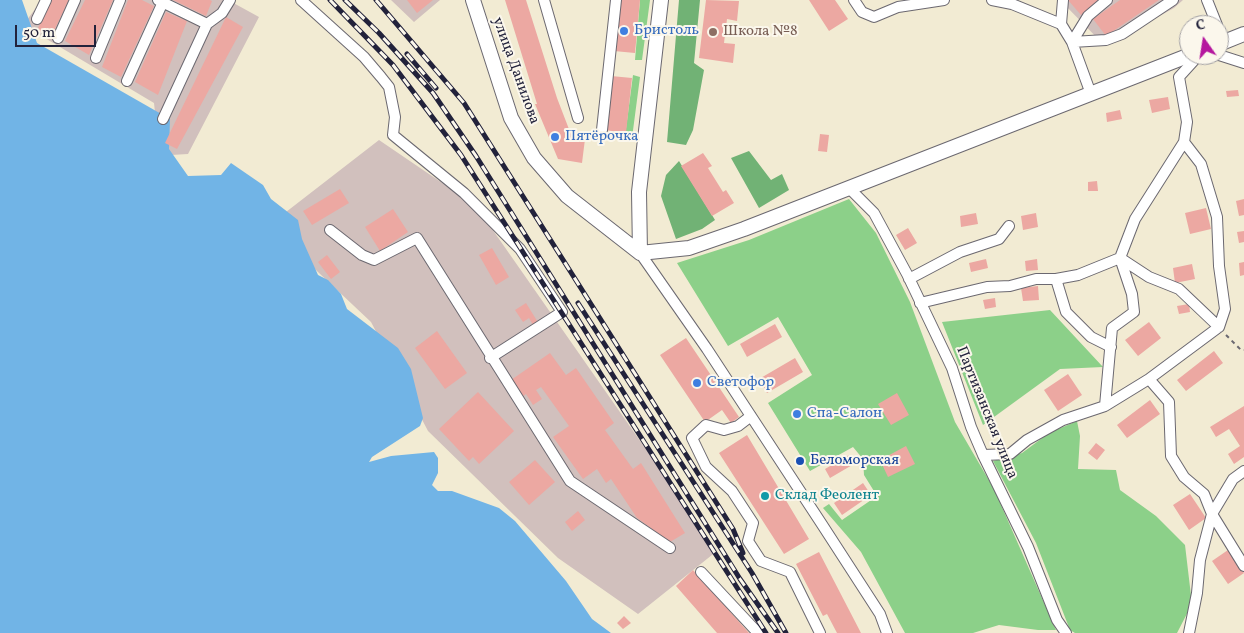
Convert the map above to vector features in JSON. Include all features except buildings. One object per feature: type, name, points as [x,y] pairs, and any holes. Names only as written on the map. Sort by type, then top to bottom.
[{"type":"main road","name":"улица Данилова","points":[[473,0],[512,118],[534,158],[567,196],[640,253]]},
{"type":"main road","points":[[662,0],[639,192],[640,253],[689,248],[1179,59]]},
{"type":"main road","points":[[1229,40],[1244,34]]},
{"type":"street","points":[[36,19],[46,0]]},
{"type":"street","points":[[58,38],[75,0]]},
{"type":"street","points":[[96,58],[120,0]]},
{"type":"street","points":[[163,119],[207,24],[222,13],[230,0]]},
{"type":"street","points":[[301,0],[364,57],[382,77],[388,88],[393,109],[393,135],[464,193],[520,249],[562,312],[490,358]]},
{"type":"street","points":[[544,0],[578,118]]},
{"type":"street","points":[[602,130],[616,0]]},
{"type":"street","points":[[854,0],[862,12],[874,17],[898,7],[944,0]]},
{"type":"street","points":[[992,0],[1012,4],[1062,24]]},
{"type":"street","points":[[1063,0],[1062,24],[1072,42],[1091,94]]},
{"type":"street","points":[[1072,42],[1088,16],[1107,0]]},
{"type":"street","points":[[1072,42],[1106,40],[1122,34],[1172,0]]},
{"type":"street","points":[[1207,0],[1213,15]]},
{"type":"street","points":[[127,82],[160,1],[207,24]]},
{"type":"street","points":[[1229,50],[1244,63]]},
{"type":"street","points":[[1106,406],[1112,328],[1134,312],[1132,294],[1120,258],[1135,219],[1184,142],[1187,122],[1179,77],[1190,65]]},
{"type":"street","points":[[983,455],[1010,454],[1027,440],[1063,420],[1106,406],[1149,379],[1219,327],[1225,309],[1219,266],[1216,217],[1201,164],[1184,142]]},
{"type":"street","name":"Партизанская улица","points":[[849,188],[874,213],[909,279],[952,368],[971,427],[983,455],[1028,547],[1057,620],[1066,633]]},
{"type":"street","points":[[909,279],[960,252],[999,238],[1008,226]]},
{"type":"street","points":[[330,230],[362,255],[374,260],[417,238],[490,358],[570,482],[670,548]]},
{"type":"street","points":[[640,253],[707,349],[880,614],[887,633]]},
{"type":"street","points":[[920,304],[987,287],[1010,286],[1036,279],[1056,279],[1078,275],[1120,258]]},
{"type":"street","points":[[1120,258],[1149,277],[1179,289],[1219,327]]},
{"type":"street","points":[[1056,279],[1066,312],[1091,337],[1111,347]]},
{"type":"street","points":[[1149,379],[1169,402],[1171,456],[1184,477],[1204,494],[1212,514],[1244,566]]},
{"type":"street","points":[[751,416],[738,426],[724,430],[706,425],[692,438],[706,467],[732,491],[753,523],[748,542],[761,561],[790,572],[820,633]]},
{"type":"street","points":[[1189,633],[1197,593],[1200,560],[1212,514],[1233,479],[1244,470]]},
{"type":"street","points":[[701,572],[758,633]]},
{"type":"path","points":[[1219,327],[1241,350],[1244,350]]},
{"type":"shaded area","points":[[42,0],[228,0],[259,17],[188,154],[171,155],[158,141],[154,103],[23,25]]},
{"type":"shaded area","points":[[391,0],[440,0],[414,22]]},
{"type":"shaded area","points":[[1060,0],[1183,0],[1174,8],[1105,46]]},
{"type":"shaded area","points":[[379,140],[476,206],[717,551],[638,614],[558,558],[428,431],[371,322],[301,256],[286,212]]},
{"type":"green space","points":[[640,0],[650,0],[642,60],[635,60]]},
{"type":"green space","points":[[679,0],[700,0],[694,63],[704,70],[693,130],[686,145],[667,142]]},
{"type":"green space","points":[[633,75],[640,77],[632,138],[625,136]]},
{"type":"green space","points":[[749,151],[771,180],[782,174],[789,190],[759,208],[731,158]]},
{"type":"green space","points":[[679,161],[715,220],[702,229],[676,239],[661,196],[666,175]]},
{"type":"green space","points":[[849,199],[876,233],[910,302],[955,422],[994,489],[1056,630],[1038,630],[999,625],[973,633],[905,633],[861,552],[823,508],[829,504],[842,520],[877,496],[864,475],[863,459],[853,447],[810,471],[768,403],[812,375],[778,317],[728,346],[677,263],[749,240]]},
{"type":"green space","points":[[1050,310],[1103,367],[1060,369],[983,425],[942,322]]},
{"type":"green space","points":[[1077,421],[1080,436],[1078,469],[1116,470],[1120,490],[1156,516],[1185,545],[1192,604],[1177,633],[1075,633],[1070,630],[1036,543],[993,461],[1022,453],[1049,433]]},
{"type":"water","points":[[0,0],[22,0],[37,43],[170,119],[169,149],[188,176],[221,175],[231,163],[263,185],[271,199],[298,220],[302,239],[318,275],[328,280],[341,294],[347,309],[398,348],[411,369],[423,418],[420,426],[372,457],[369,462],[391,456],[434,452],[438,458],[438,473],[432,485],[438,491],[452,491],[499,508],[515,521],[566,581],[592,619],[611,633],[0,633]]},
{"type":"railway","points":[[330,0],[393,65],[461,155],[766,633]]},
{"type":"railway","points":[[345,0],[379,33],[433,93],[476,156],[740,579],[778,633]]},
{"type":"railway","points":[[376,0],[464,103],[733,529],[743,553]]},
{"type":"railway","points":[[407,54],[436,88]]},
{"type":"railway","points":[[578,303],[752,573],[786,633]]},
{"type":"place","name":"Бристоль","points":[[624,31]]},
{"type":"place","name":"Школа №8","points":[[713,32]]},
{"type":"place","name":"Пятёрочка","points":[[555,137]]},
{"type":"place","name":"Светофор","points":[[697,383]]},
{"type":"place","name":"Спа-Салон","points":[[797,414]]},
{"type":"place","name":"Беломорская","points":[[800,461]]},
{"type":"place","name":"Склад Феолент","points":[[765,496]]}]
